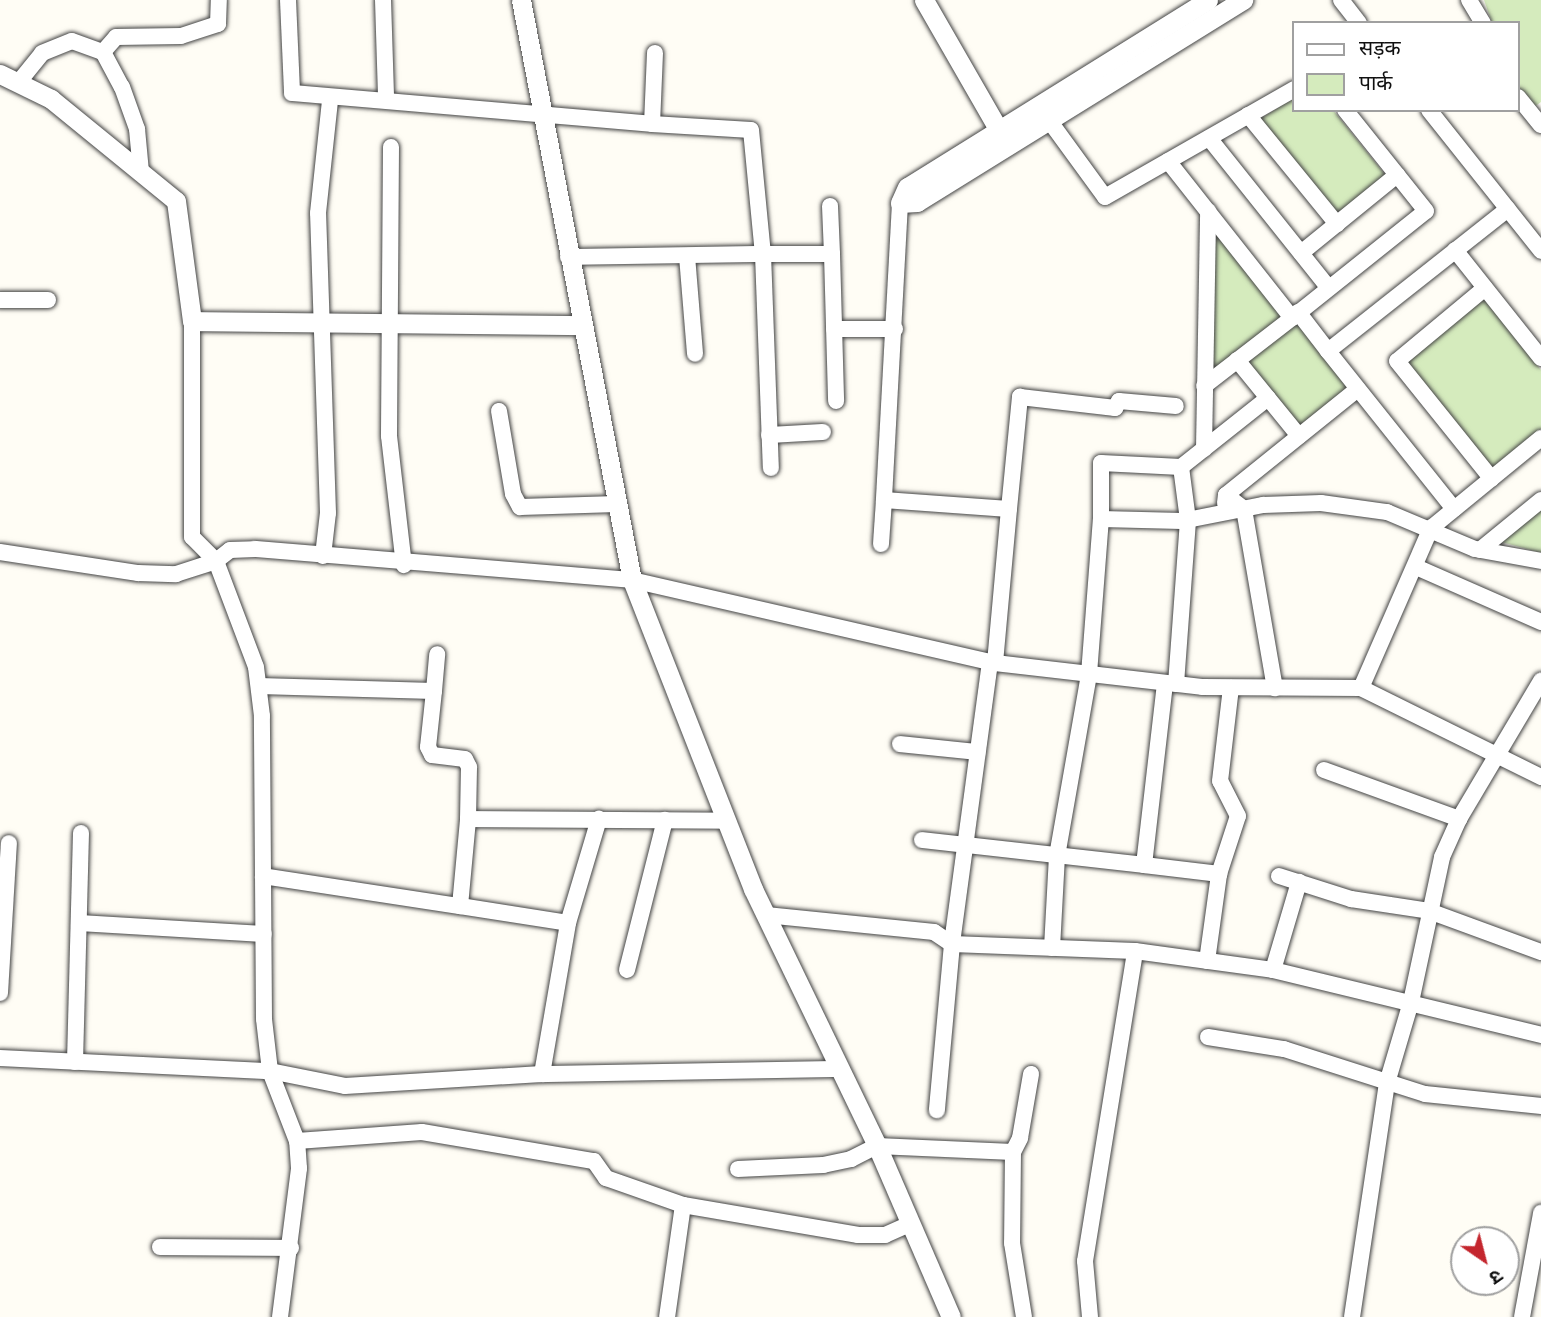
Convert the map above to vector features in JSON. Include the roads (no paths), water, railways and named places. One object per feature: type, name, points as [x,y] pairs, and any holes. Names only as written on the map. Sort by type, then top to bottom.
[{"type":"street","points":[[103,52],[116,37],[181,36],[218,24],[219,0]]},
{"type":"street","points":[[288,0],[292,93],[330,100],[386,98],[652,124],[751,130],[762,254],[771,468]]},
{"type":"street","points":[[383,0],[386,98]]},
{"type":"street","points":[[521,0],[540,111],[632,580],[766,915],[877,1146],[951,1317]]},
{"type":"street","points":[[925,0],[1004,138]]},
{"type":"street","points":[[1044,113],[1208,0]]},
{"type":"street","points":[[881,544],[901,203],[907,187],[1004,138],[1243,0]]},
{"type":"street","points":[[1341,0],[1357,21]]},
{"type":"street","points":[[1469,0],[1482,21]]},
{"type":"street","points":[[18,83],[42,53],[72,41],[103,52],[122,87],[137,129],[141,172]]},
{"type":"street","points":[[652,124],[655,53]]},
{"type":"street","points":[[0,74],[51,99],[176,201],[192,321],[192,537],[216,561],[257,667],[259,686],[270,1071],[297,1141],[298,1196],[280,1317]]},
{"type":"street","points":[[1044,113],[1105,197],[1292,90]]},
{"type":"street","points":[[1520,99],[1541,125]]},
{"type":"street","points":[[323,556],[328,513],[318,213],[330,100]]},
{"type":"street","points":[[1203,386],[1426,211],[1347,112]]},
{"type":"street","points":[[1431,112],[1541,251]]},
{"type":"street","points":[[1248,115],[1337,224]]},
{"type":"street","points":[[1209,138],[1328,287]]},
{"type":"street","points":[[391,147],[389,436],[404,565]]},
{"type":"street","points":[[1168,161],[1328,351],[1454,509]]},
{"type":"street","points":[[1301,253],[1397,176]]},
{"type":"street","points":[[830,206],[836,401]]},
{"type":"street","points":[[1328,351],[1507,209]]},
{"type":"street","points":[[1204,449],[1208,211]]},
{"type":"street","points":[[1455,250],[1541,358]]},
{"type":"street","points":[[568,257],[832,254]]},
{"type":"street","points":[[687,256],[695,354]]},
{"type":"street","points":[[1485,288],[1397,360],[1492,478]]},
{"type":"street","points":[[0,300],[48,300]]},
{"type":"street","points":[[192,321],[581,325]]},
{"type":"street","points":[[834,329],[895,329]]},
{"type":"street","points":[[1237,360],[1300,436]]},
{"type":"street","points":[[1224,513],[1226,495],[1358,388]]},
{"type":"street","points":[[937,1110],[952,944],[993,663],[1020,397],[1115,408],[1119,401],[1176,406]]},
{"type":"street","points":[[1052,948],[1057,856],[1089,674],[1101,519],[1101,463],[1181,467],[1268,398]]},
{"type":"street","points":[[499,411],[513,494],[520,508],[617,504]]},
{"type":"street","points":[[769,435],[823,432]]},
{"type":"street","points":[[1362,688],[1431,528],[1541,438]]},
{"type":"street","points":[[1144,865],[1170,684],[1188,520],[1181,467]]},
{"type":"street","points":[[1226,495],[1244,509],[1275,688]]},
{"type":"street","points":[[884,500],[1009,509]]},
{"type":"street","points":[[1480,550],[1541,500]]},
{"type":"street","points":[[1101,519],[1188,520],[1244,509],[1321,503],[1387,512],[1480,550],[1541,561]]},
{"type":"street","points":[[0,552],[138,573],[176,574],[216,561],[230,550],[632,580],[993,663],[1170,684],[1231,688],[1362,688],[1541,777]]},
{"type":"street","points":[[1416,567],[1541,622]]},
{"type":"street","points":[[437,654],[428,747],[432,755],[465,759],[470,767],[460,906]]},
{"type":"street","points":[[1352,1317],[1387,1083],[1411,1002],[1442,857],[1459,819],[1541,681]]},
{"type":"street","points":[[259,686],[434,691]]},
{"type":"street","points":[[1207,961],[1219,874],[1238,816],[1220,781],[1231,688]]},
{"type":"street","points":[[900,744],[978,752]]},
{"type":"street","points":[[1324,770],[1459,819]]},
{"type":"street","points":[[468,819],[727,821]]},
{"type":"street","points":[[542,1074],[568,923],[599,820]]},
{"type":"street","points":[[626,970],[666,821]]},
{"type":"street","points":[[75,1062],[81,833]]},
{"type":"street","points":[[922,840],[1219,874]]},
{"type":"street","points":[[0,993],[9,843]]},
{"type":"street","points":[[263,876],[568,923]]},
{"type":"street","points":[[1279,876],[1351,899],[1429,911],[1541,952]]},
{"type":"street","points":[[1273,970],[1299,883]]},
{"type":"street","points":[[766,915],[934,932],[952,944],[1135,951],[1273,970],[1541,1035]]},
{"type":"street","points":[[79,923],[264,934]]},
{"type":"street","points":[[1090,1317],[1085,1261],[1135,951]]},
{"type":"street","points":[[1208,1037],[1283,1049],[1425,1094],[1541,1106]]},
{"type":"street","points":[[0,1058],[270,1071],[345,1086],[542,1074],[840,1069]]},
{"type":"street","points":[[1024,1317],[1012,1243],[1013,1152],[1020,1138],[1031,1073]]},
{"type":"street","points":[[297,1141],[422,1132],[594,1161],[606,1178],[683,1205],[858,1235],[885,1235],[911,1224]]},
{"type":"street","points":[[738,1169],[823,1165],[851,1159],[877,1146],[1013,1152]]},
{"type":"street","points":[[667,1317],[683,1205]]},
{"type":"street","points":[[1522,1317],[1541,1213]]},
{"type":"street","points":[[160,1247],[290,1248]]}]
